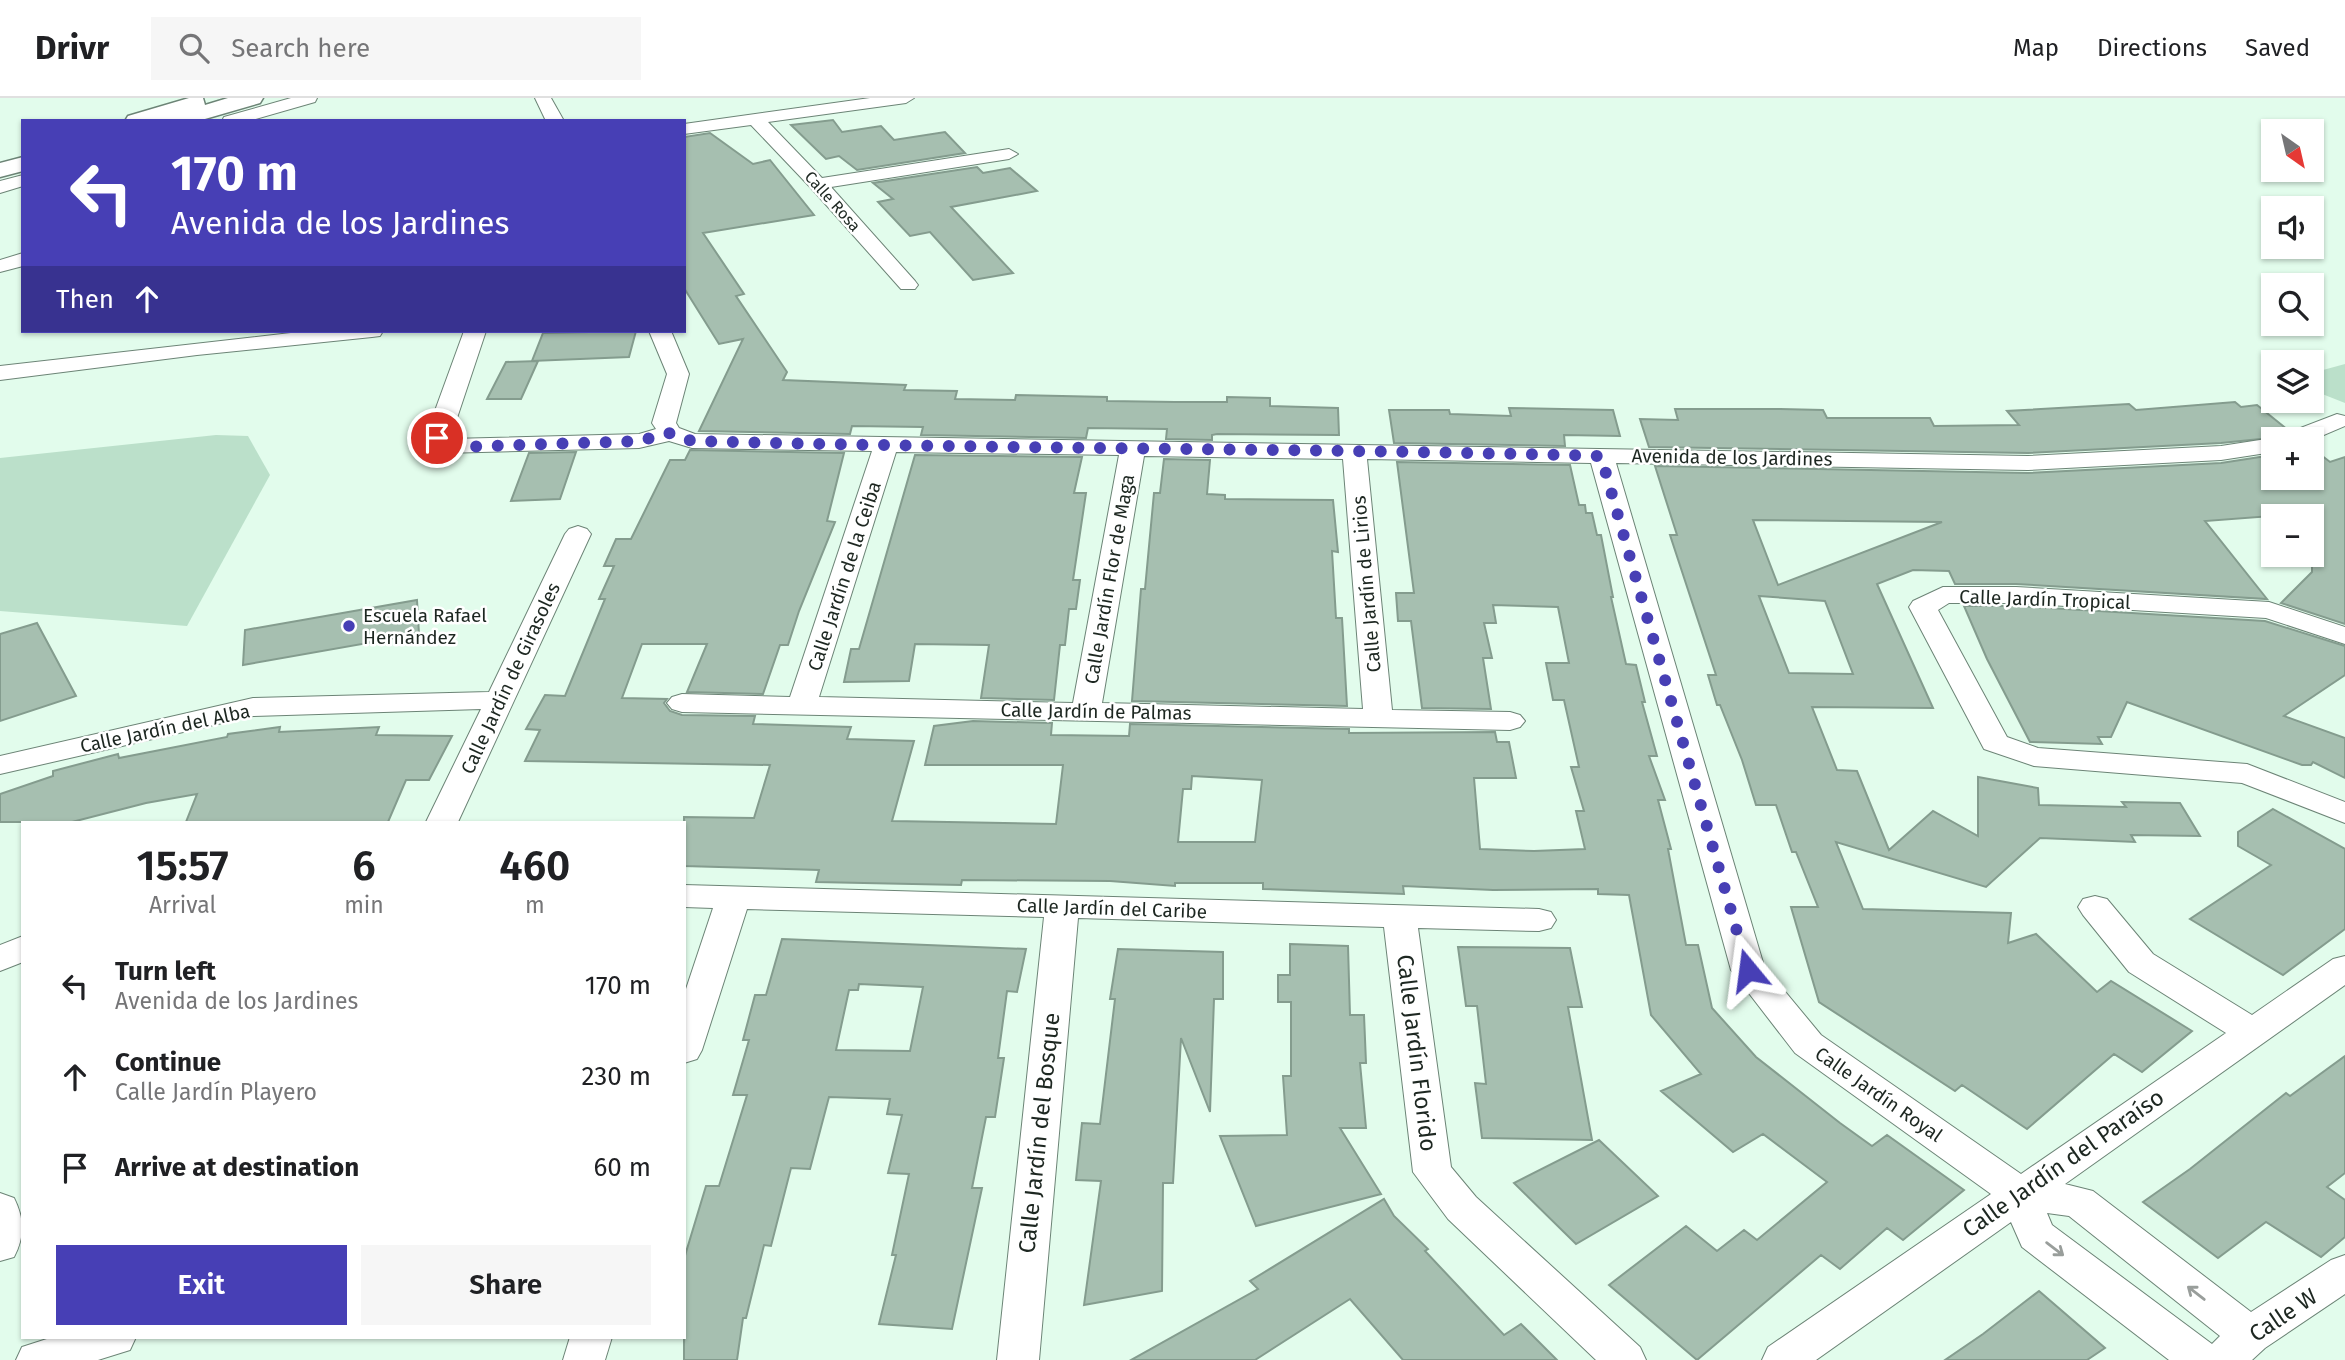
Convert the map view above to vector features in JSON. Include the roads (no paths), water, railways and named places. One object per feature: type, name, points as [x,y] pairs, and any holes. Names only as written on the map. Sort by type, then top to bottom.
[{"type":"main road","points":[[143,119],[214,98]]},
{"type":"main road","points":[[180,119],[252,98]]},
{"type":"main road","points":[[0,159],[21,154]]},
{"type":"main road","points":[[0,170],[21,165]]},
{"type":"street","points":[[237,119],[309,98]]},
{"type":"street","points":[[543,98],[554,119]]},
{"type":"street","points":[[686,129],[906,98]]},
{"type":"street","name":"Calle Rosa","points":[[756,120],[818,184],[908,285]]},
{"type":"street","points":[[818,184],[1009,154]]},
{"type":"street","points":[[0,187],[21,181]]},
{"type":"street","points":[[0,266],[21,259]]},
{"type":"street","points":[[0,373],[196,340],[333,333]]},
{"type":"street","points":[[474,333],[437,438],[443,446],[639,441],[670,433],[664,423],[678,374],[661,333]]},
{"type":"street","points":[[2322,427],[2337,421]]},
{"type":"street","name":"Avenida de los Jardines","points":[[670,433],[692,441],[886,446],[1354,450],[2028,463],[2221,453],[2261,447]]},
{"type":"street","name":"Calle Jardín de la Ceiba","points":[[802,705],[886,446]]},
{"type":"street","name":"Calle Jardín Flor de Maga","points":[[1086,711],[1133,447]]},
{"type":"street","name":"Calle Jardín de Lirios","points":[[1354,450],[1378,718]]},
{"type":"street","name":"Calle Jardín Royal","points":[[1601,456],[1748,970],[1808,1044],[2020,1193],[2078,1202],[2237,1347]]},
{"type":"street","name":"Calle Jardín de Girasoles","points":[[442,821],[578,534]]},
{"type":"street","name":"Calle Jardín Tropical","points":[[2345,636],[2269,610],[2016,595],[1942,595],[1923,607],[1995,743],[2034,757],[2246,774],[2345,813]]},
{"type":"street","name":"Calle Jardín del Alba","points":[[0,765],[253,707],[500,700]]},
{"type":"street","name":"Calle Jardín de Palmas","points":[[682,703],[1510,721]]},
{"type":"street","name":"Calle Jardín del Caribe","points":[[686,896],[1539,920]]},
{"type":"street","points":[[686,1044],[733,899]]},
{"type":"street","name":"Calle Jardín del Bosque","points":[[1018,1360],[1062,906]]},
{"type":"street","points":[[2095,907],[2141,963],[2252,1032]]},
{"type":"street","name":"Calle Jardín Florido","points":[[1400,917],[1433,1172],[1462,1208],[1625,1360]]},
{"type":"street","points":[[0,959],[21,949]]},
{"type":"street","name":"Calle Jardín del Paraíso","points":[[1783,1360],[2345,968]]},
{"type":"street","points":[[2020,1193],[2036,1235],[2201,1360]]},
{"type":"street","name":"Calle W","points":[[2237,1347],[2345,1272]]},
{"type":"street","points":[[37,1360],[108,1339]]},
{"type":"street","points":[[584,1360],[590,1339]]},
{"type":"place","name":"Escuela Rafael Hernández","points":[[349,626]]}]
